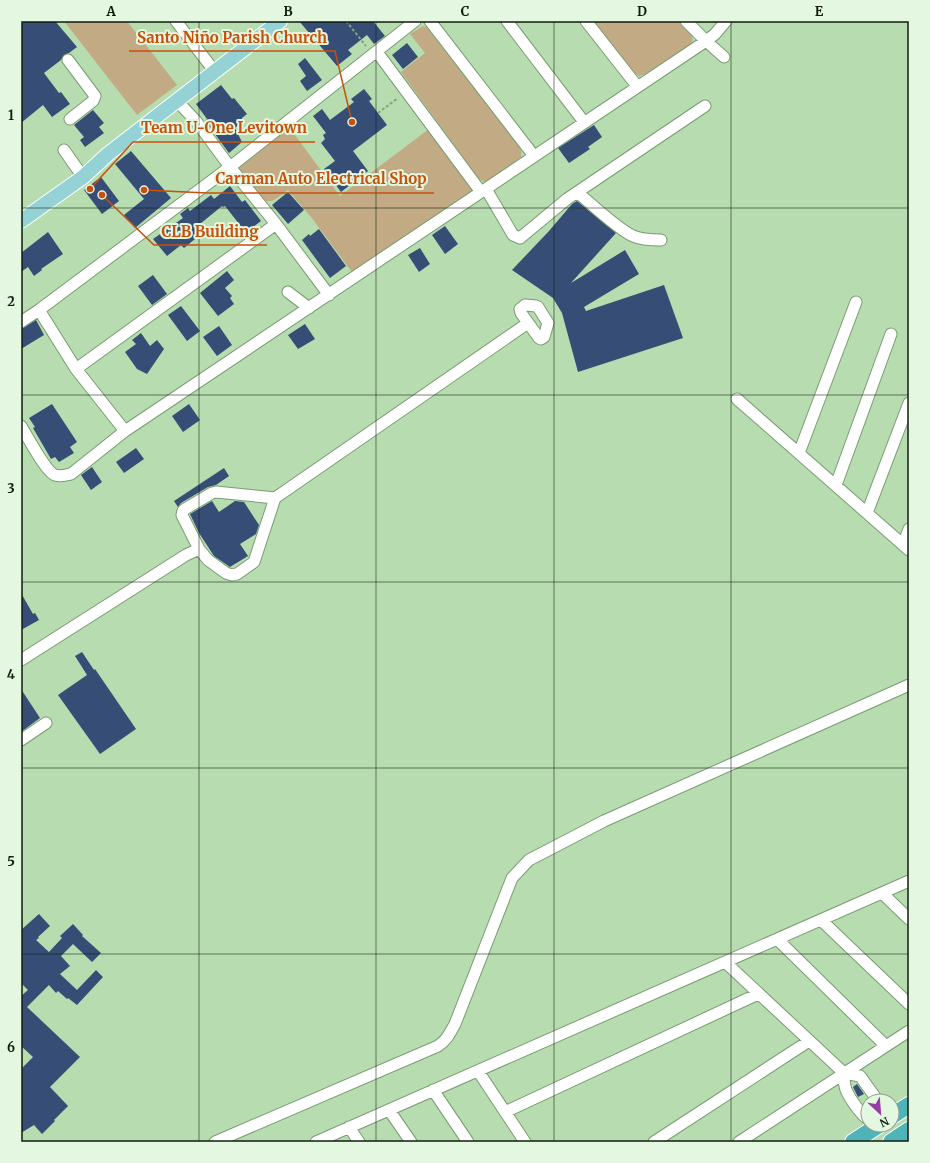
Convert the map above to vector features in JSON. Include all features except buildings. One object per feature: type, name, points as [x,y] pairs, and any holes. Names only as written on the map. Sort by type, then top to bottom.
[{"type":"highway","points":[[900,1111],[909,1105]]},
{"type":"highway","points":[[884,1133],[890,1142],[909,1130]]},
{"type":"highway","points":[[853,1142],[867,1133]]},
{"type":"main road","points":[[21,221],[280,21]]},
{"type":"main road","points":[[21,213],[81,175]]},
{"type":"street","points":[[176,21],[215,72]]},
{"type":"street","points":[[21,322],[230,167],[415,21]]},
{"type":"street","points":[[430,21],[534,156]]},
{"type":"street","points":[[508,21],[584,122]]},
{"type":"street","points":[[586,21],[637,86]]},
{"type":"street","points":[[686,21],[724,57]]},
{"type":"street","points":[[21,426],[48,470],[54,475],[63,476],[70,474],[126,431],[706,41],[715,34],[726,21]]},
{"type":"street","points":[[375,54],[484,190],[513,235],[520,238],[567,199],[705,106]]},
{"type":"street","points":[[68,60],[95,96],[93,101],[70,119]]},
{"type":"street","points":[[178,101],[196,121],[329,295]]},
{"type":"street","points":[[64,150],[81,175]]},
{"type":"street","points":[[578,193],[621,228],[634,236],[647,240],[661,240]]},
{"type":"street","points":[[76,369],[276,224]]},
{"type":"street","points":[[288,292],[309,308]]},
{"type":"street","points":[[799,453],[856,302]]},
{"type":"street","points":[[39,310],[76,369],[126,431]]},
{"type":"street","points":[[275,498],[216,492],[185,509],[182,515],[199,549],[208,560],[226,574],[237,574],[254,562],[275,498],[528,323]]},
{"type":"street","points":[[836,485],[891,334]]},
{"type":"street","points":[[737,398],[906,547]]},
{"type":"street","points":[[867,513],[909,403]]},
{"type":"street","points":[[906,547],[909,528]]},
{"type":"street","points":[[21,660],[186,555],[199,549]]},
{"type":"street","points":[[215,1142],[438,1046],[444,1041],[450,1034],[455,1024],[512,878],[529,860],[604,821],[909,685]]},
{"type":"street","points":[[21,740],[46,723]]},
{"type":"street","points":[[316,1142],[909,881]]},
{"type":"street","points":[[882,893],[909,919]]},
{"type":"street","points":[[821,920],[909,1004]]},
{"type":"street","points":[[777,939],[886,1046]]},
{"type":"street","points":[[725,962],[844,1073],[860,1076],[872,1093]]},
{"type":"street","points":[[505,1112],[758,994]]},
{"type":"street","points":[[739,1142],[909,1031]]},
{"type":"street","points":[[654,1142],[809,1041]]},
{"type":"street","points":[[478,1071],[525,1142]]},
{"type":"street","points":[[844,1073],[844,1085],[846,1091],[860,1110]]},
{"type":"street","points":[[433,1090],[468,1142]]},
{"type":"street","points":[[389,1110],[411,1142]]},
{"type":"street","points":[[349,1127],[359,1142]]},
{"type":"path","points":[[346,21],[375,54]]},
{"type":"path","points":[[378,113],[392,103]]},
{"type":"shaded area","points":[[64,21],[127,21],[177,85],[137,115]]},
{"type":"shaded area","points":[[593,21],[678,21],[689,31],[692,40],[691,44],[645,74],[639,76],[632,72]]},
{"type":"shaded area","points":[[423,26],[426,27],[431,33],[517,143],[520,149],[520,160],[487,183],[479,179],[401,72],[425,53],[410,34]]},
{"type":"shaded area","points":[[289,127],[340,196],[429,129],[472,187],[472,191],[470,195],[355,272],[352,272],[311,217],[288,190],[273,201],[266,201],[262,199],[239,168]]},
{"type":"place","name":"Santo Niño Parish Church","points":[[352,122]]},
{"type":"place","name":"Team U-One Levitown","points":[[90,189]]},
{"type":"place","name":"Carman Auto Electrical Shop","points":[[144,190]]},
{"type":"place","name":"CLB Building","points":[[102,195]]}]
